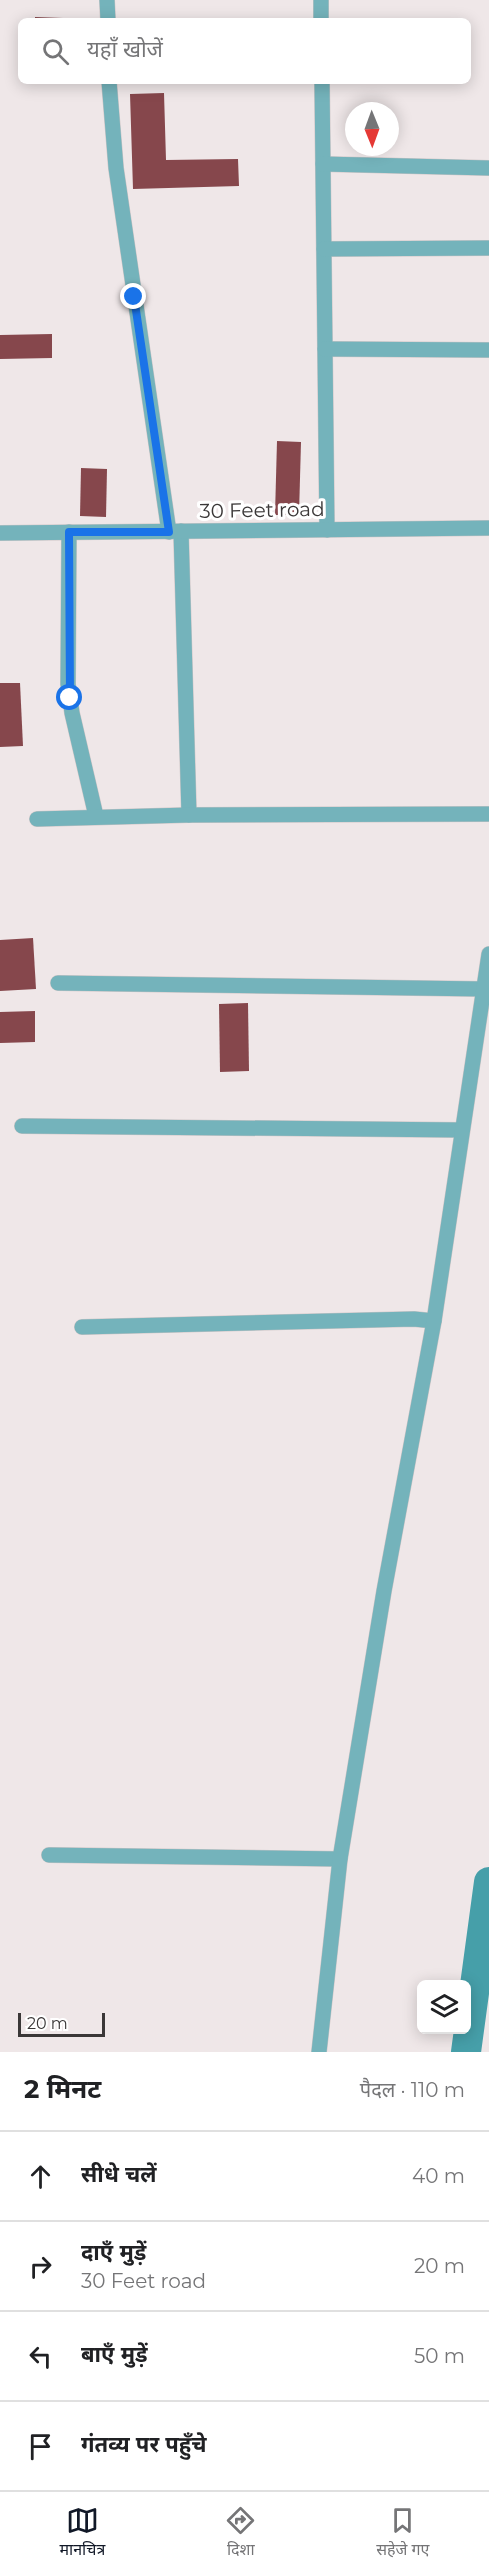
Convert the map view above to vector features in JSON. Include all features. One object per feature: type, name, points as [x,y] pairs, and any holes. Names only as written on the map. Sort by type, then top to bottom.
[{"type":"street","points":[[107,0],[108,18]]},
{"type":"street","points":[[321,0],[321,18]]},
{"type":"street","points":[[109,84],[116,168],[175,532],[189,815]]},
{"type":"street","points":[[322,84],[327,530]]},
{"type":"street","points":[[323,164],[489,168]]},
{"type":"street","points":[[324,249],[489,248]]},
{"type":"street","points":[[325,349],[489,350]]},
{"type":"street","name":"30 Feet road","points":[[0,533],[489,528]]},
{"type":"street","points":[[69,532],[68,684],[72,713],[96,816]]},
{"type":"street","points":[[37,819],[96,816],[489,814]]},
{"type":"street","points":[[319,2052],[340,1858],[384,1591],[434,1321],[489,954]]},
{"type":"street","points":[[58,983],[483,989]]},
{"type":"street","points":[[22,1126],[462,1130]]},
{"type":"street","points":[[82,1327],[414,1319],[434,1321]]},
{"type":"street","points":[[49,1855],[340,1858]]},
{"type":"building","points":[[164,93],[166,160],[238,159],[239,186],[133,189],[130,94]]},
{"type":"building","points":[[52,334],[52,358],[0,359],[0,335]]},
{"type":"building","points":[[277,441],[301,442],[299,515],[275,515]]},
{"type":"building","points":[[81,468],[107,469],[106,517],[80,516]]},
{"type":"building","points":[[0,683],[20,683],[23,746],[0,747]]},
{"type":"building","points":[[33,938],[36,989],[0,991],[0,940]]},
{"type":"building","points":[[248,1003],[249,1071],[220,1072],[219,1004]]},
{"type":"building","points":[[35,1011],[35,1042],[0,1043],[0,1012]]},
{"type":"waterway","points":[[466,2052],[489,1882]]},
{"type":"route","points":[[70,698],[68,684],[69,532],[169,532],[134,297]]}]
